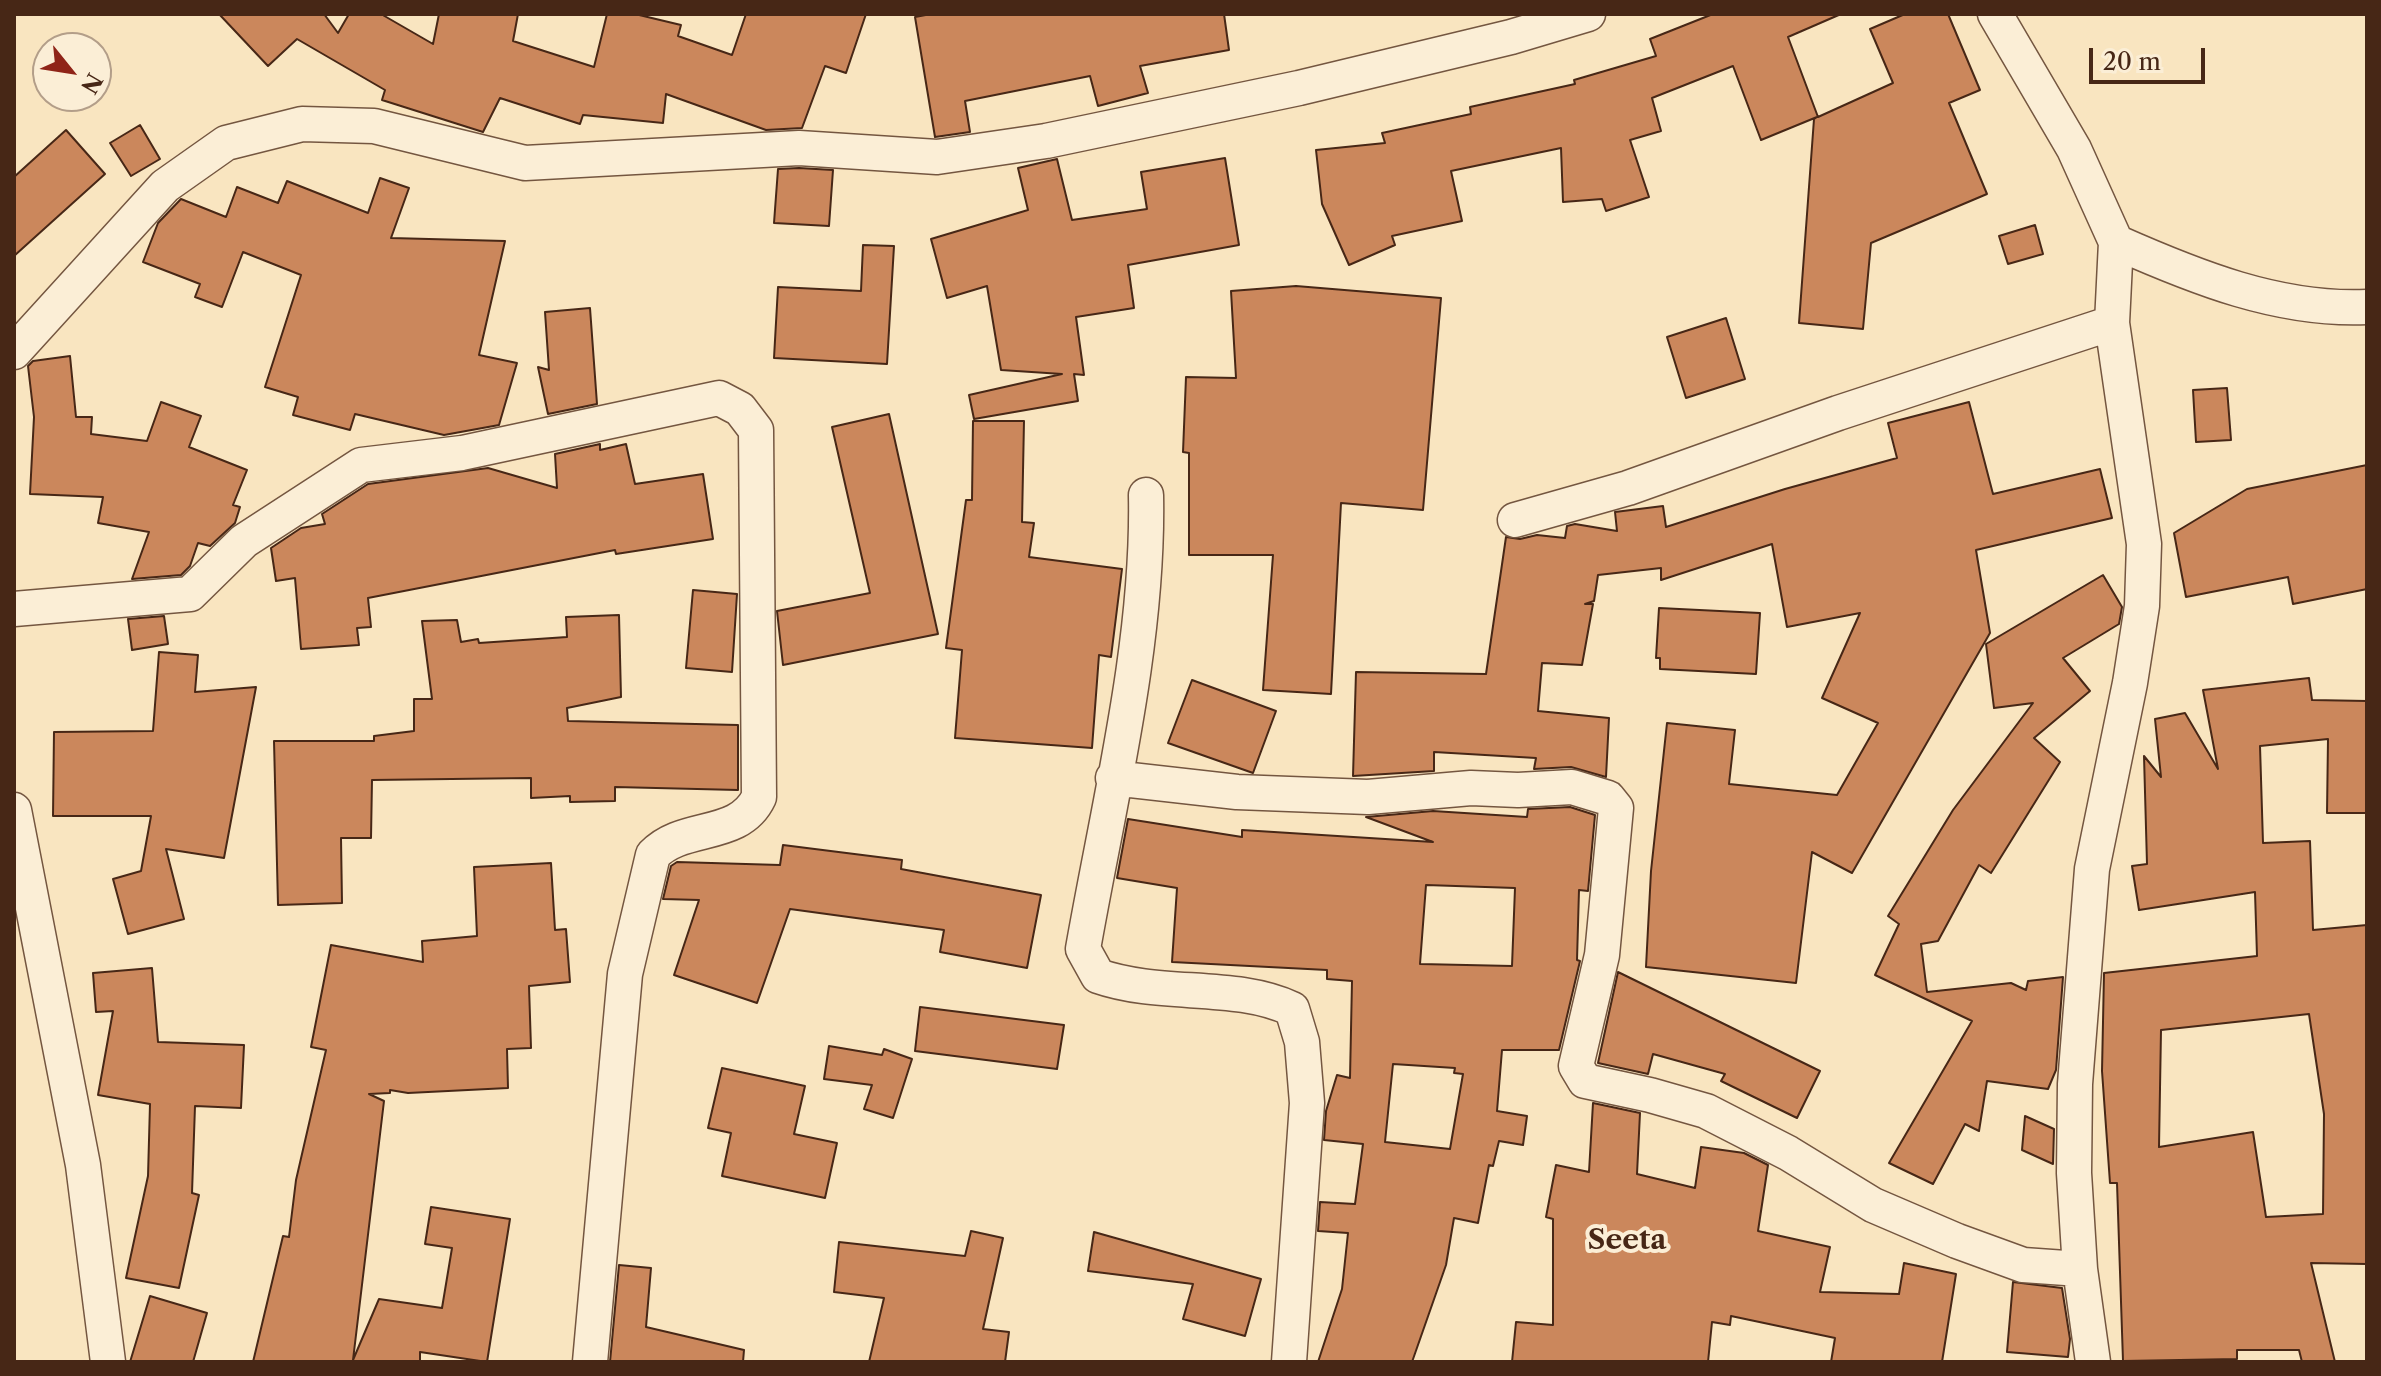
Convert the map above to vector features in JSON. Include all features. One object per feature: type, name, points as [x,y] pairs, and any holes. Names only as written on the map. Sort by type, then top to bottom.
[{"type":"street","points":[[14,352],[165,186],[226,143],[302,124],[374,126],[525,163],[799,148],[937,157],[1046,141],[1299,88],[1511,37],[1588,14]]},
{"type":"street","points":[[1995,14],[2074,149],[2116,242],[2112,323],[2144,544],[2142,606],[2130,683],[2092,869],[2075,1084],[2074,1173],[2080,1269],[2093,1362]]},
{"type":"street","points":[[2116,242],[2207,282],[2327,309],[2367,307]]},
{"type":"street","points":[[1515,520],[1628,488],[1838,413],[2112,323]]},
{"type":"street","points":[[14,609],[190,594],[244,541],[361,465],[462,453],[719,398],[740,409],[756,430],[759,797],[752,812],[721,828],[665,841],[653,855],[625,974],[590,1362]]},
{"type":"street","points":[[1146,495],[1147,558],[1083,949],[1098,976],[1130,988],[1268,997],[1292,1009],[1302,1042],[1307,1103],[1289,1362]]},
{"type":"street","points":[[1113,778],[1237,792],[1368,797],[1471,788],[1572,787],[1608,798],[1616,808],[1602,955],[1576,1066],[1585,1081],[1706,1111],[1788,1153],[1873,1205],[1957,1241],[2023,1265],[2080,1269]]},
{"type":"street","points":[[14,810],[83,1165],[108,1362]]},
{"type":"building","points":[[219,14],[324,14],[338,33],[349,14],[381,14],[433,44],[439,14],[518,14],[513,41],[594,67],[607,14],[635,14],[681,25],[678,36],[732,55],[746,14],[866,14],[846,73],[825,66],[802,128],[766,130],[666,94],[663,123],[583,115],[580,124],[500,98],[483,132],[382,100],[385,90],[297,39],[268,66]]},
{"type":"building","points":[[931,14],[1224,14],[1229,50],[1140,66],[1148,93],[1098,106],[1090,76],[965,101],[970,132],[935,137],[915,17]]},
{"type":"building","points":[[1713,14],[1841,14],[1788,37],[1818,117],[1893,83],[1870,29],[1905,14],[1948,14],[1980,90],[1949,103],[1987,194],[1871,243],[1863,329],[1799,323],[1814,119],[1817,117],[1761,140],[1733,66],[1652,98],[1661,131],[1630,140],[1649,197],[1606,211],[1602,199],[1563,202],[1561,148],[1451,171],[1462,221],[1392,236],[1395,245],[1349,265],[1322,204],[1316,150],[1385,143],[1382,133],[1471,114],[1470,107],[1575,84],[1574,80],[1656,56],[1650,39]]},
{"type":"building","points":[[140,125],[160,159],[131,176],[110,143]]},
{"type":"building","points":[[66,130],[105,174],[14,256],[14,177]]},
{"type":"building","points":[[1225,158],[1239,245],[1128,265],[1134,308],[1076,317],[1084,375],[1074,374],[1078,401],[974,419],[969,395],[1062,374],[1001,370],[987,286],[947,298],[931,239],[1028,210],[1018,168],[1057,159],[1072,220],[1147,209],[1141,172]]},
{"type":"building","points":[[778,169],[833,170],[829,226],[774,223]]},
{"type":"building","points":[[380,178],[409,188],[391,238],[505,241],[479,355],[517,363],[499,425],[444,435],[355,414],[350,430],[293,415],[298,397],[265,387],[301,275],[243,252],[222,307],[195,297],[200,284],[143,262],[158,223],[181,199],[226,217],[237,187],[278,203],[287,181],[368,213]]},
{"type":"building","points":[[2035,225],[2043,254],[2008,264],[1999,236]]},
{"type":"building","points":[[863,245],[894,246],[887,364],[774,358],[778,287],[861,291]]},
{"type":"building","points":[[1296,286],[1441,298],[1423,510],[1341,503],[1331,694],[1263,690],[1273,555],[1189,555],[1189,453],[1183,452],[1186,377],[1236,378],[1231,291]]},
{"type":"building","points":[[590,308],[597,404],[548,414],[538,367],[549,370],[545,312]]},
{"type":"building","points":[[1726,318],[1745,379],[1686,398],[1667,337]]},
{"type":"building","points":[[70,356],[76,417],[92,417],[91,434],[147,441],[161,402],[201,416],[189,447],[247,470],[233,505],[240,507],[235,523],[210,546],[198,543],[190,566],[181,575],[132,579],[149,532],[98,523],[103,497],[30,494],[34,417],[28,366],[33,361]]},
{"type":"building","points":[[2227,388],[2231,440],[2196,442],[2193,390]]},
{"type":"building","points":[[1969,402],[1993,494],[2100,469],[2112,518],[1976,550],[1990,633],[1852,873],[1812,852],[1796,983],[1646,967],[1651,871],[1667,723],[1735,730],[1729,784],[1837,795],[1878,723],[1822,698],[1860,613],[1787,627],[1772,544],[1661,580],[1661,568],[1598,575],[1594,601],[1585,604],[1593,604],[1582,665],[1542,663],[1538,711],[1609,718],[1606,777],[1571,767],[1534,769],[1536,758],[1434,752],[1434,771],[1353,776],[1356,672],[1486,674],[1506,537],[1520,539],[1537,535],[1565,538],[1567,526],[1575,524],[1617,531],[1615,512],[1663,506],[1666,527],[1897,458],[1888,423]]},
{"type":"building","points":[[889,414],[938,634],[783,665],[777,611],[870,593],[832,427]]},
{"type":"building","points":[[973,421],[1024,421],[1022,522],[1034,523],[1029,557],[1122,569],[1111,657],[1099,655],[1092,748],[955,738],[962,650],[946,648],[966,500],[972,500]]},
{"type":"building","points":[[600,444],[600,450],[626,444],[635,484],[703,474],[713,539],[616,554],[615,550],[368,598],[371,627],[357,628],[359,645],[301,649],[295,578],[276,581],[271,548],[301,528],[325,524],[322,514],[368,484],[488,468],[557,488],[555,454]]},
{"type":"building","points":[[2367,465],[2367,589],[2293,604],[2288,577],[2186,597],[2174,533],[2247,489]]},
{"type":"building","points":[[2103,575],[2122,607],[2119,624],[2063,658],[2090,691],[2034,738],[2060,762],[1991,873],[1979,865],[1938,941],[1921,944],[1927,992],[2011,983],[2026,990],[2028,981],[2063,977],[2056,1070],[2048,1089],[1987,1081],[1979,1131],[1965,1124],[1933,1184],[1889,1163],[1972,1021],[1875,975],[1899,924],[1888,916],[1953,810],[2033,703],[1994,708],[1986,644]]},
{"type":"building","points":[[693,590],[737,594],[732,672],[686,668]]},
{"type":"building","points":[[1659,608],[1760,613],[1756,674],[1660,669],[1660,658],[1656,658]]},
{"type":"building","points":[[619,615],[621,697],[567,708],[568,721],[738,725],[738,790],[615,787],[615,801],[570,802],[570,796],[531,798],[531,778],[372,780],[371,838],[341,838],[342,903],[278,905],[274,741],[374,741],[374,736],[414,731],[414,699],[432,699],[422,621],[457,620],[461,642],[478,639],[479,643],[567,637],[566,617]]},
{"type":"building","points":[[164,616],[168,644],[132,650],[128,619]]},
{"type":"building","points":[[159,652],[198,655],[195,692],[256,687],[224,858],[166,849],[184,919],[128,934],[113,879],[141,871],[151,816],[53,816],[54,732],[153,731]]},
{"type":"building","points":[[2309,678],[2312,700],[2367,701],[2367,813],[2327,813],[2328,739],[2260,746],[2263,843],[2310,841],[2313,930],[2367,925],[2367,1264],[2311,1263],[2335,1362],[2302,1362],[2299,1350],[2237,1350],[2237,1359],[2123,1361],[2117,1183],[2110,1183],[2102,1071],[2104,973],[2257,956],[2255,892],[2139,910],[2132,866],[2147,864],[2144,756],[2161,777],[2155,719],[2185,713],[2218,769],[2203,690]],"holes":[[[2309,1014],[2324,1114],[2323,1214],[2266,1217],[2253,1132],[2159,1147],[2161,1030]]]},
{"type":"building","points":[[1192,680],[1276,711],[1253,773],[1168,743]]},
{"type":"building","points":[[1570,807],[1595,815],[1588,891],[1579,890],[1577,960],[1580,961],[1559,1050],[1502,1050],[1497,1111],[1527,1116],[1523,1145],[1499,1141],[1493,1166],[1489,1165],[1478,1223],[1454,1218],[1446,1265],[1412,1362],[1318,1362],[1342,1289],[1348,1233],[1318,1231],[1320,1202],[1355,1204],[1363,1144],[1324,1140],[1326,1111],[1337,1075],[1350,1078],[1352,981],[1327,979],[1327,970],[1172,962],[1177,888],[1117,878],[1128,819],[1242,837],[1242,830],[1433,842],[1366,817],[1433,811],[1527,817],[1528,809]],"holes":[[[1426,885],[1515,888],[1512,966],[1420,964]],[[1393,1064],[1455,1068],[1454,1073],[1463,1074],[1450,1149],[1385,1142]]]},
{"type":"building","points":[[783,845],[902,860],[901,869],[1041,895],[1027,968],[940,952],[944,930],[790,909],[757,1003],[674,975],[699,900],[663,899],[671,866],[677,862],[780,865]]},
{"type":"building","points":[[551,863],[555,930],[566,929],[570,982],[529,986],[531,1048],[507,1049],[508,1088],[408,1093],[390,1090],[390,1093],[369,1094],[384,1101],[353,1360],[379,1299],[442,1308],[452,1248],[425,1244],[431,1207],[510,1219],[487,1362],[420,1352],[420,1362],[253,1362],[283,1236],[289,1237],[296,1180],[326,1050],[311,1047],[331,945],[423,962],[422,941],[477,936],[474,867]]},
{"type":"building","points":[[152,968],[158,1042],[244,1045],[241,1108],[195,1106],[192,1193],[199,1195],[179,1288],[126,1278],[148,1176],[150,1104],[98,1095],[113,1011],[96,1012],[93,973]]},
{"type":"building","points":[[1618,972],[1820,1071],[1797,1118],[1721,1081],[1725,1074],[1653,1054],[1648,1074],[1598,1063]]},
{"type":"building","points":[[920,1007],[1064,1025],[1057,1069],[915,1051]]},
{"type":"building","points":[[829,1046],[882,1055],[884,1049],[912,1059],[893,1118],[864,1109],[872,1085],[824,1079]]},
{"type":"building","points":[[722,1068],[805,1086],[794,1134],[837,1143],[825,1198],[722,1176],[731,1133],[708,1128]]},
{"type":"building","points":[[1593,1103],[1640,1113],[1637,1174],[1695,1188],[1701,1147],[1744,1153],[1768,1165],[1758,1231],[1830,1247],[1820,1292],[1899,1294],[1904,1263],[1956,1274],[1942,1362],[1831,1362],[1835,1338],[1731,1316],[1730,1325],[1712,1322],[1708,1362],[1512,1362],[1516,1322],[1553,1325],[1553,1219],[1546,1217],[1556,1165],[1589,1172]]},
{"type":"building","points":[[2025,1116],[2054,1129],[2053,1164],[2022,1150]]},
{"type":"building","points":[[971,1231],[1003,1238],[983,1329],[1009,1332],[1005,1362],[869,1362],[884,1298],[834,1292],[839,1242],[965,1256]]},
{"type":"building","points":[[1094,1232],[1261,1279],[1245,1336],[1183,1319],[1193,1284],[1088,1271]]},
{"type":"building","points":[[619,1265],[651,1268],[646,1327],[744,1350],[743,1362],[610,1362]]},
{"type":"building","points":[[2013,1282],[2062,1288],[2070,1339],[2068,1357],[2007,1352]]},
{"type":"building","points":[[150,1296],[207,1313],[193,1362],[130,1362]]},
{"type":"district","name":"Seeta","points":[[1627,1241]]}]
